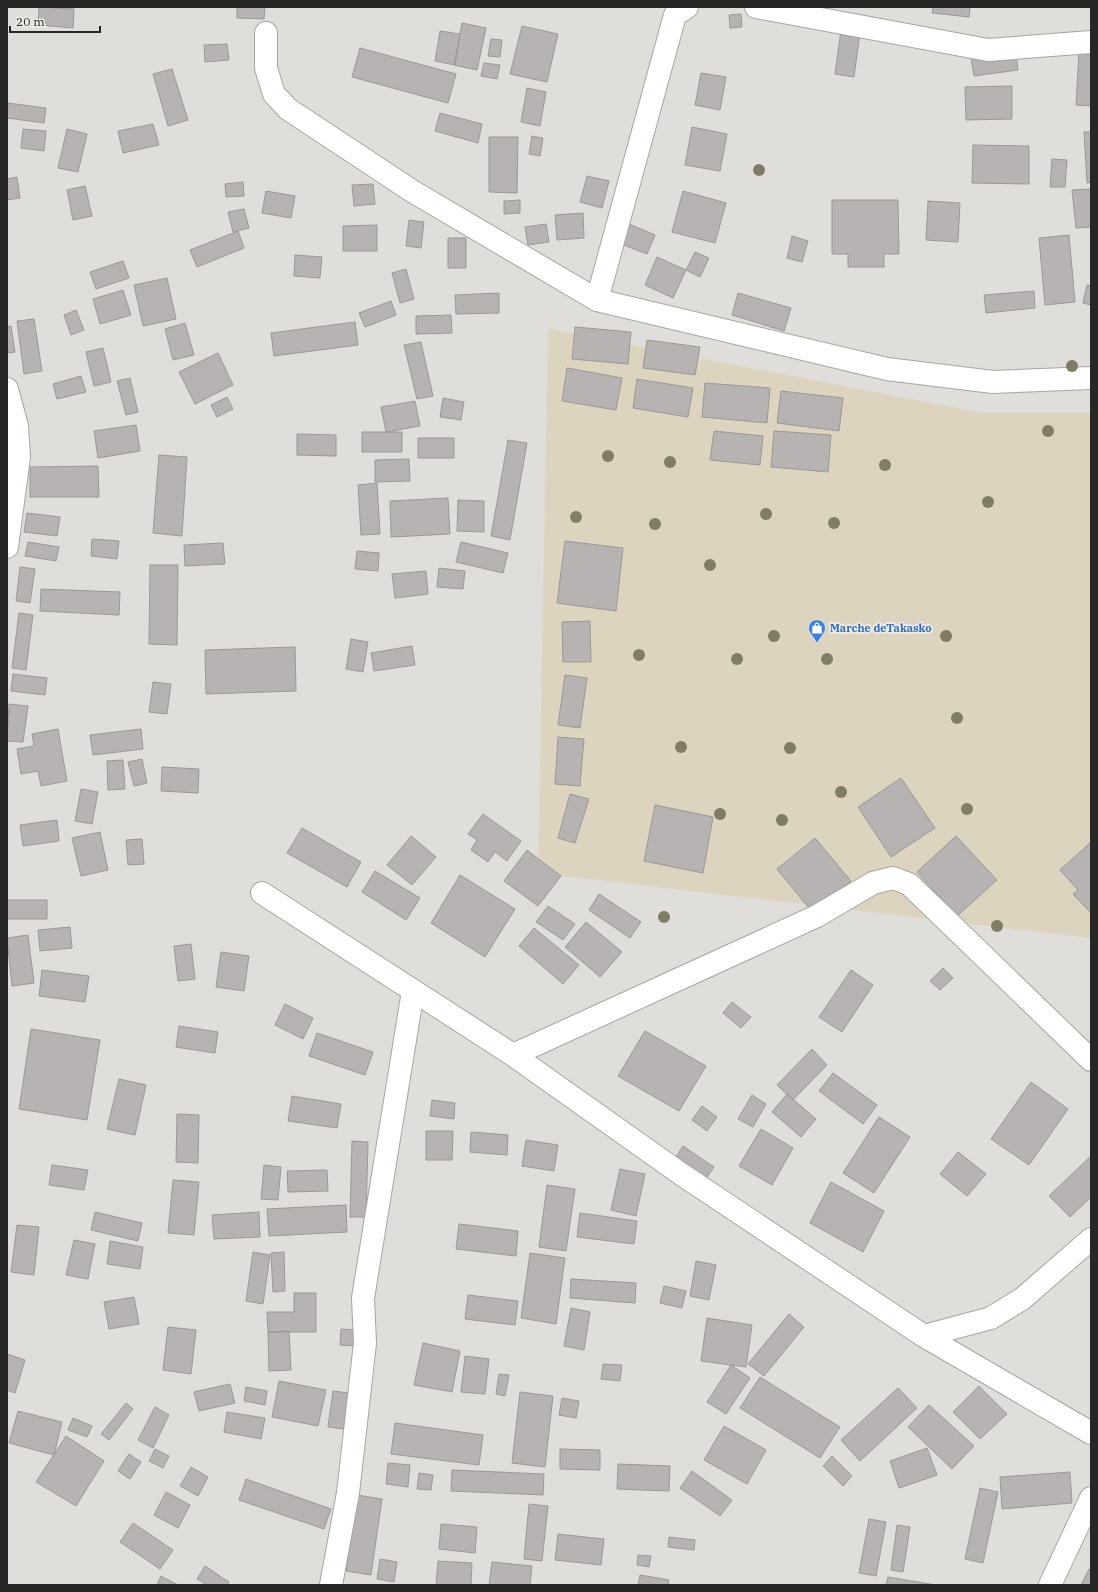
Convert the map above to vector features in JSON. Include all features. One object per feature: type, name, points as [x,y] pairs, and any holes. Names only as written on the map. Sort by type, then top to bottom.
[{"type":"street","points":[[597,300],[675,15],[687,7]]},
{"type":"street","points":[[756,7],[988,50],[1091,42]]},
{"type":"street","points":[[266,33],[266,68],[274,94],[288,109],[412,191],[597,300],[887,369],[993,382],[1091,378]]},
{"type":"street","points":[[7,389],[17,426],[19,457],[7,548]]},
{"type":"street","points":[[514,1055],[817,916],[873,883],[893,878],[909,884],[1091,1060]]},
{"type":"street","points":[[262,893],[514,1055],[681,1174],[924,1336],[1091,1433]]},
{"type":"street","points":[[331,1585],[348,1494],[365,1343],[363,1298],[413,991]]},
{"type":"street","points":[[924,1336],[991,1318],[1022,1299],[1091,1239]]},
{"type":"street","points":[[1050,1585],[1091,1498]]},
{"type":"shaded area","name":"Marche deTakasko","points":[[548,329],[983,413],[1091,413],[1091,938],[538,873]]},
{"type":"building","points":[[39,7],[74,9],[73,28],[38,25]]},
{"type":"building","points":[[237,7],[265,7],[264,19],[237,18]]},
{"type":"building","points":[[933,7],[970,7],[969,17],[932,13]]},
{"type":"building","points":[[741,14],[742,27],[730,28],[729,15]]},
{"type":"building","points":[[462,23],[486,28],[477,70],[454,65]]},
{"type":"building","points":[[522,26],[558,34],[547,82],[510,74]]},
{"type":"building","points":[[841,30],[860,33],[854,77],[835,74]]},
{"type":"building","points":[[440,31],[460,34],[455,65],[435,61]]},
{"type":"building","points":[[491,39],[502,40],[500,57],[488,56]]},
{"type":"building","points":[[227,44],[229,60],[205,62],[204,45]]},
{"type":"building","points":[[360,48],[456,74],[448,103],[352,77]]},
{"type":"building","points":[[1079,52],[1091,53],[1091,106],[1076,105]]},
{"type":"building","points":[[1016,53],[1018,70],[974,76],[971,58]]},
{"type":"building","points":[[484,63],[500,65],[497,79],[481,76]]},
{"type":"building","points":[[172,69],[188,120],[168,126],[153,74]]},
{"type":"building","points":[[701,73],[726,77],[720,110],[695,105]]},
{"type":"building","points":[[1012,86],[1012,119],[966,120],[965,87]]},
{"type":"building","points":[[527,88],[546,92],[540,126],[521,122]]},
{"type":"building","points":[[8,103],[46,108],[44,123],[7,118]]},
{"type":"building","points":[[440,113],[482,124],[478,143],[435,131]]},
{"type":"building","points":[[153,124],[159,145],[123,153],[118,131]]},
{"type":"building","points":[[692,127],[727,134],[720,171],[685,165]]},
{"type":"building","points":[[23,129],[46,131],[44,151],[21,148]]},
{"type":"building","points":[[67,129],[87,134],[78,172],[58,168]]},
{"type":"building","points":[[1084,132],[1091,132],[1091,182],[1087,183]]},
{"type":"building","points":[[532,136],[543,138],[540,156],[529,154]]},
{"type":"building","points":[[489,137],[518,137],[517,193],[489,192]]},
{"type":"building","points":[[973,145],[1029,146],[1029,184],[972,183]]},
{"type":"building","points":[[1052,159],[1067,160],[1065,187],[1050,187]]},
{"type":"building","points":[[587,176],[609,181],[602,208],[580,202]]},
{"type":"building","points":[[17,177],[20,198],[7,200],[7,179]]},
{"type":"building","points":[[243,182],[244,196],[226,197],[225,184]]},
{"type":"building","points":[[373,184],[375,204],[354,206],[352,185]]},
{"type":"building","points":[[85,186],[92,216],[73,220],[67,190]]},
{"type":"building","points":[[1091,189],[1091,227],[1076,228],[1072,190]]},
{"type":"building","points":[[266,191],[295,196],[291,218],[262,213]]},
{"type":"building","points":[[683,191],[726,203],[715,243],[672,232]]},
{"type":"building","points":[[520,200],[520,213],[504,214],[504,201]]},
{"type":"building","points":[[832,200],[898,200],[899,254],[884,254],[884,267],[848,267],[848,254],[832,254]]},
{"type":"building","points":[[928,201],[960,203],[958,242],[926,240]]},
{"type":"building","points":[[244,209],[249,228],[233,232],[228,212]]},
{"type":"building","points":[[583,213],[584,238],[557,240],[555,215]]},
{"type":"building","points":[[409,220],[424,222],[421,248],[406,246]]},
{"type":"building","points":[[546,224],[549,242],[528,245],[525,227]]},
{"type":"building","points":[[629,224],[655,235],[647,254],[621,244]]},
{"type":"building","points":[[377,225],[377,251],[343,251],[343,226]]},
{"type":"building","points":[[238,231],[244,248],[197,267],[190,250]]},
{"type":"building","points":[[1069,235],[1075,302],[1045,305],[1039,238]]},
{"type":"building","points":[[792,236],[808,241],[802,262],[787,258]]},
{"type":"building","points":[[448,238],[466,238],[466,268],[448,268]]},
{"type":"building","points":[[695,252],[709,258],[700,277],[686,270]]},
{"type":"building","points":[[295,255],[322,257],[320,278],[294,276]]},
{"type":"building","points":[[657,257],[686,270],[673,298],[645,285]]},
{"type":"building","points":[[123,261],[129,278],[96,289],[90,272]]},
{"type":"building","points":[[406,269],[414,299],[400,303],[392,273]]},
{"type":"building","points":[[167,278],[176,319],[143,326],[134,285]]},
{"type":"building","points":[[1087,285],[1091,286],[1091,305],[1083,303]]},
{"type":"building","points":[[123,290],[131,315],[100,324],[93,299]]},
{"type":"building","points":[[1034,291],[1035,308],[986,313],[984,295]]},
{"type":"building","points":[[499,293],[499,313],[456,314],[455,295]]},
{"type":"building","points":[[738,293],[791,308],[784,331],[732,315]]},
{"type":"building","points":[[391,301],[396,315],[365,327],[359,313]]},
{"type":"building","points":[[76,310],[84,330],[71,335],[64,315]]},
{"type":"building","points":[[451,315],[452,333],[416,334],[416,316]]},
{"type":"building","points":[[34,319],[42,371],[24,374],[17,321]]},
{"type":"building","points":[[355,322],[358,345],[274,356],[271,333]]},
{"type":"building","points":[[185,323],[194,355],[173,360],[165,329]]},
{"type":"building","points":[[11,326],[15,352],[7,353],[7,327]]},
{"type":"building","points":[[575,327],[631,332],[628,364],[572,359]]},
{"type":"building","points":[[647,340],[700,347],[695,375],[643,368]]},
{"type":"building","points":[[421,342],[433,396],[417,399],[404,345]]},
{"type":"building","points":[[103,348],[111,382],[94,386],[86,352]]},
{"type":"building","points":[[218,353],[233,385],[195,404],[179,372]]},
{"type":"building","points":[[567,368],[622,378],[616,410],[562,401]]},
{"type":"building","points":[[81,376],[86,392],[57,399],[53,384]]},
{"type":"building","points":[[130,378],[138,412],[126,415],[117,381]]},
{"type":"building","points":[[637,379],[693,388],[688,417],[633,408]]},
{"type":"building","points":[[705,383],[770,388],[767,423],[702,417]]},
{"type":"building","points":[[781,391],[843,398],[839,431],[777,423]]},
{"type":"building","points":[[227,397],[233,409],[217,417],[211,405]]},
{"type":"building","points":[[443,398],[464,402],[461,420],[440,417]]},
{"type":"building","points":[[415,401],[420,426],[386,432],[381,407]]},
{"type":"building","points":[[136,425],[140,451],[98,458],[94,431]]},
{"type":"building","points":[[714,431],[763,436],[760,465],[710,460]]},
{"type":"building","points":[[774,431],[831,435],[828,472],[771,467]]},
{"type":"building","points":[[362,432],[402,432],[402,452],[362,452]]},
{"type":"building","points":[[297,434],[336,435],[336,456],[297,455]]},
{"type":"building","points":[[418,438],[454,438],[454,458],[418,458]]},
{"type":"building","points":[[508,440],[527,443],[510,540],[491,536]]},
{"type":"building","points":[[159,455],[187,457],[182,536],[153,533]]},
{"type":"building","points":[[409,459],[410,481],[375,482],[375,460]]},
{"type":"building","points":[[98,466],[99,497],[30,497],[30,467]]},
{"type":"building","points":[[377,483],[380,534],[361,535],[358,485]]},
{"type":"building","points":[[448,498],[450,534],[391,537],[390,501]]},
{"type":"building","points":[[458,500],[484,501],[484,532],[457,531]]},
{"type":"building","points":[[27,513],[60,517],[57,536],[24,532]]},
{"type":"building","points":[[92,539],[119,541],[117,559],[91,556]]},
{"type":"building","points":[[565,541],[623,548],[616,611],[557,603]]},
{"type":"building","points":[[28,542],[59,547],[56,561],[25,556]]},
{"type":"building","points":[[461,542],[508,553],[503,573],[456,562]]},
{"type":"building","points":[[223,543],[225,564],[185,566],[184,545]]},
{"type":"building","points":[[357,551],[379,553],[378,571],[355,569]]},
{"type":"building","points":[[150,565],[178,565],[177,645],[149,644]]},
{"type":"building","points":[[20,567],[35,569],[30,603],[16,601]]},
{"type":"building","points":[[439,568],[465,571],[463,589],[437,587]]},
{"type":"building","points":[[426,571],[428,594],[395,598],[392,574]]},
{"type":"building","points":[[41,589],[120,592],[119,615],[40,611]]},
{"type":"building","points":[[19,613],[33,615],[26,670],[12,668]]},
{"type":"building","points":[[590,621],[591,662],[563,662],[562,622]]},
{"type":"building","points":[[351,639],[368,642],[363,672],[346,669]]},
{"type":"building","points":[[412,646],[415,665],[374,671],[371,653]]},
{"type":"building","points":[[295,647],[296,691],[206,694],[205,650]]},
{"type":"building","points":[[13,674],[47,678],[45,695],[11,691]]},
{"type":"building","points":[[565,675],[587,678],[580,728],[558,725]]},
{"type":"building","points":[[153,682],[171,684],[167,714],[149,712]]},
{"type":"building","points":[[9,704],[28,706],[23,742],[7,741]]},
{"type":"building","points":[[58,729],[67,781],[41,786],[38,771],[21,774],[17,749],[34,746],[32,734]]},
{"type":"building","points":[[141,729],[143,749],[93,755],[90,735]]},
{"type":"building","points":[[558,737],[584,739],[580,786],[555,784]]},
{"type":"building","points":[[142,759],[147,783],[134,786],[128,762]]},
{"type":"building","points":[[123,760],[125,789],[108,790],[107,761]]},
{"type":"building","points":[[162,767],[199,769],[198,793],[161,791]]},
{"type":"building","points":[[901,778],[935,828],[891,857],[858,807]]},
{"type":"building","points":[[81,789],[98,792],[92,824],[75,821]]},
{"type":"building","points":[[570,794],[589,799],[575,843],[558,838]]},
{"type":"building","points":[[655,805],[713,817],[703,873],[644,861]]},
{"type":"building","points":[[483,814],[521,841],[507,861],[495,852],[488,862],[471,850],[477,840],[468,834]]},
{"type":"building","points":[[57,820],[59,841],[23,846],[20,825]]},
{"type":"building","points":[[302,828],[361,862],[347,887],[287,853]]},
{"type":"building","points":[[100,832],[108,870],[81,876],[72,838]]},
{"type":"building","points":[[411,836],[436,857],[412,885],[387,865]]},
{"type":"building","points":[[956,836],[997,880],[957,916],[917,872]]},
{"type":"building","points":[[815,838],[851,881],[813,913],[777,869]]},
{"type":"building","points":[[142,839],[144,864],[128,865],[126,840]]},
{"type":"building","points":[[1091,842],[1091,913],[1073,894],[1078,890],[1060,870]]},
{"type":"building","points":[[527,850],[561,876],[538,906],[504,881]]},
{"type":"building","points":[[375,871],[420,898],[406,920],[362,892]]},
{"type":"building","points":[[460,875],[515,909],[485,957],[431,923]]},
{"type":"building","points":[[599,894],[641,922],[630,938],[589,910]]},
{"type":"building","points":[[7,900],[47,900],[47,919],[7,919]]},
{"type":"building","points":[[548,906],[575,924],[563,940],[536,922]]},
{"type":"building","points":[[586,922],[622,952],[600,977],[565,947]]},
{"type":"building","points":[[70,927],[72,948],[40,951],[38,930]]},
{"type":"building","points":[[534,928],[579,965],[563,984],[519,946]]},
{"type":"building","points":[[28,935],[34,983],[12,986],[7,938]]},
{"type":"building","points":[[191,944],[195,979],[178,981],[174,946]]},
{"type":"building","points":[[221,952],[249,956],[244,991],[216,987]]},
{"type":"building","points":[[943,968],[953,978],[940,990],[930,981]]},
{"type":"building","points":[[42,970],[89,976],[85,1002],[39,996]]},
{"type":"building","points":[[851,970],[873,985],[842,1032],[819,1017]]},
{"type":"building","points":[[732,1002],[751,1017],[741,1028],[723,1013]]},
{"type":"building","points":[[285,1004],[313,1018],[303,1039],[275,1025]]},
{"type":"building","points":[[179,1026],[218,1032],[215,1053],[176,1047]]},
{"type":"building","points":[[31,1029],[100,1040],[87,1120],[19,1109]]},
{"type":"building","points":[[645,1031],[706,1066],[679,1111],[618,1076]]},
{"type":"building","points":[[317,1033],[373,1052],[365,1075],[309,1056]]},
{"type":"building","points":[[812,1049],[827,1065],[793,1100],[777,1085]]},
{"type":"building","points":[[833,1073],[877,1105],[863,1124],[819,1091]]},
{"type":"building","points":[[119,1079],[146,1085],[135,1135],[107,1129]]},
{"type":"building","points":[[1031,1082],[1068,1109],[1029,1165],[991,1139]]},
{"type":"building","points":[[787,1094],[816,1119],[801,1137],[772,1112]]},
{"type":"building","points":[[752,1095],[766,1104],[753,1127],[738,1119]]},
{"type":"building","points":[[292,1096],[341,1104],[337,1128],[288,1121]]},
{"type":"building","points":[[432,1100],[455,1103],[454,1119],[430,1116]]},
{"type":"building","points":[[702,1106],[717,1117],[707,1131],[692,1120]]},
{"type":"building","points":[[177,1114],[199,1115],[198,1163],[176,1162]]},
{"type":"building","points":[[879,1117],[910,1137],[874,1193],[843,1173]]},
{"type":"building","points":[[761,1129],[793,1148],[772,1185],[739,1166]]},
{"type":"building","points":[[426,1131],[453,1131],[452,1160],[426,1160]]},
{"type":"building","points":[[471,1132],[508,1135],[507,1155],[470,1152]]},
{"type":"building","points":[[526,1140],[558,1145],[554,1171],[522,1166]]},
{"type":"building","points":[[352,1141],[368,1142],[366,1217],[350,1217]]},
{"type":"building","points":[[683,1146],[714,1167],[705,1180],[674,1160]]},
{"type":"building","points":[[958,1152],[986,1174],[967,1196],[940,1174]]},
{"type":"building","points":[[1091,1156],[1091,1197],[1070,1217],[1049,1196]]},
{"type":"building","points":[[52,1165],[88,1170],[84,1190],[49,1185]]},
{"type":"building","points":[[264,1165],[281,1167],[278,1200],[261,1199]]},
{"type":"building","points":[[620,1169],[645,1174],[636,1216],[611,1210]]},
{"type":"building","points":[[327,1170],[328,1191],[288,1192],[287,1171]]},
{"type":"building","points":[[173,1180],[199,1182],[194,1235],[168,1233]]},
{"type":"building","points":[[831,1182],[884,1211],[863,1252],[810,1223]]},
{"type":"building","points":[[547,1185],[575,1189],[566,1251],[539,1247]]},
{"type":"building","points":[[346,1205],[347,1232],[269,1236],[267,1209]]},
{"type":"building","points":[[95,1212],[142,1223],[138,1241],[91,1230]]},
{"type":"building","points":[[259,1212],[260,1237],[214,1239],[212,1215]]},
{"type":"building","points":[[580,1213],[637,1221],[634,1244],[577,1237]]},
{"type":"building","points":[[459,1224],[518,1231],[516,1256],[456,1249]]},
{"type":"building","points":[[17,1225],[39,1227],[34,1275],[11,1272]]},
{"type":"building","points":[[74,1240],[95,1244],[88,1279],[66,1275]]},
{"type":"building","points":[[110,1241],[143,1247],[140,1269],[107,1264]]},
{"type":"building","points":[[253,1252],[270,1255],[263,1304],[246,1301]]},
{"type":"building","points":[[284,1252],[285,1291],[273,1292],[271,1253]]},
{"type":"building","points":[[530,1253],[565,1258],[556,1324],[521,1318]]},
{"type":"building","points":[[696,1261],[716,1265],[709,1300],[690,1296]]},
{"type":"building","points":[[571,1279],[636,1283],[635,1303],[570,1298]]},
{"type":"building","points":[[664,1286],[686,1291],[682,1308],[660,1303]]},
{"type":"building","points":[[294,1293],[316,1293],[316,1332],[268,1332],[267,1312],[294,1312]]},
{"type":"building","points":[[468,1295],[518,1301],[515,1325],[465,1319]]},
{"type":"building","points":[[134,1297],[139,1324],[109,1329],[104,1302]]},
{"type":"building","points":[[571,1308],[590,1312],[584,1350],[564,1346]]},
{"type":"building","points":[[789,1314],[804,1327],[764,1376],[748,1364]]},
{"type":"building","points":[[707,1318],[752,1325],[746,1367],[701,1361]]},
{"type":"building","points":[[168,1327],[196,1330],[191,1374],[163,1370]]},
{"type":"building","points":[[341,1329],[357,1330],[356,1346],[340,1345]]},
{"type":"building","points":[[289,1331],[291,1370],[269,1371],[268,1332]]},
{"type":"building","points":[[423,1343],[460,1351],[452,1392],[414,1385]]},
{"type":"building","points":[[7,1354],[25,1360],[15,1393],[7,1390]]},
{"type":"building","points":[[465,1356],[489,1359],[485,1394],[461,1392]]},
{"type":"building","points":[[603,1364],[622,1365],[620,1381],[601,1379]]},
{"type":"building","points":[[731,1365],[750,1378],[726,1414],[707,1402]]},
{"type":"building","points":[[499,1374],[509,1375],[505,1396],[496,1394]]},
{"type":"building","points":[[760,1377],[840,1427],[820,1458],[740,1408]]},
{"type":"building","points":[[279,1381],[326,1390],[318,1426],[272,1417]]},
{"type":"building","points":[[230,1384],[235,1403],[199,1411],[194,1392]]},
{"type":"building","points":[[979,1386],[1007,1414],[980,1439],[953,1412]]},
{"type":"building","points":[[246,1387],[267,1391],[265,1405],[244,1401]]},
{"type":"building","points":[[898,1388],[917,1408],[860,1461],[841,1440]]},
{"type":"building","points":[[333,1391],[349,1393],[344,1429],[328,1427]]},
{"type":"building","points":[[520,1392],[553,1396],[545,1467],[512,1463]]},
{"type":"building","points":[[562,1398],[579,1401],[576,1418],[559,1415]]},
{"type":"building","points":[[126,1403],[133,1409],[109,1440],[101,1434]]},
{"type":"building","points":[[929,1405],[974,1446],[952,1469],[908,1427]]},
{"type":"building","points":[[155,1407],[169,1415],[153,1448],[138,1440]]},
{"type":"building","points":[[18,1411],[62,1422],[54,1455],[9,1443]]},
{"type":"building","points":[[227,1412],[265,1418],[261,1439],[224,1432]]},
{"type":"building","points":[[73,1418],[92,1426],[87,1437],[68,1430]]},
{"type":"building","points":[[395,1423],[483,1435],[479,1465],[391,1454]]},
{"type":"building","points":[[724,1426],[766,1450],[747,1484],[704,1460]]},
{"type":"building","points":[[66,1436],[104,1461],[76,1506],[36,1482]]},
{"type":"building","points":[[927,1448],[937,1475],[899,1488],[890,1461]]},
{"type":"building","points":[[155,1449],[169,1456],[163,1468],[149,1461]]},
{"type":"building","points":[[560,1449],[600,1450],[600,1470],[560,1469]]},
{"type":"building","points":[[129,1454],[141,1462],[130,1479],[118,1471]]},
{"type":"building","points":[[832,1456],[852,1476],[843,1486],[823,1466]]},
{"type":"building","points":[[388,1463],[410,1465],[408,1487],[386,1484]]},
{"type":"building","points":[[618,1464],[670,1466],[669,1491],[617,1489]]},
{"type":"building","points":[[191,1467],[208,1477],[198,1496],[180,1486]]},
{"type":"building","points":[[452,1470],[544,1474],[543,1495],[451,1491]]},
{"type":"building","points":[[692,1471],[732,1500],[720,1516],[680,1488]]},
{"type":"building","points":[[1070,1472],[1072,1503],[1002,1509],[1000,1477]]},
{"type":"building","points":[[419,1473],[433,1475],[431,1490],[417,1489]]},
{"type":"building","points":[[246,1479],[331,1509],[324,1529],[239,1500]]},
{"type":"building","points":[[980,1488],[998,1492],[983,1563],[965,1559]]},
{"type":"building","points":[[166,1492],[190,1505],[178,1528],[154,1515]]},
{"type":"building","points":[[357,1495],[382,1499],[371,1575],[346,1571]]},
{"type":"building","points":[[529,1504],[548,1506],[542,1561],[524,1559]]},
{"type":"building","points":[[869,1519],[886,1522],[876,1576],[859,1573]]},
{"type":"building","points":[[133,1523],[173,1550],[160,1569],[120,1542]]},
{"type":"building","points":[[441,1524],[477,1527],[475,1553],[439,1549]]},
{"type":"building","points":[[897,1525],[910,1527],[903,1572],[891,1570]]},
{"type":"building","points":[[558,1534],[604,1539],[601,1565],[555,1560]]},
{"type":"building","points":[[669,1537],[695,1540],[694,1550],[668,1547]]},
{"type":"building","points":[[638,1555],[651,1556],[649,1567],[637,1565]]},
{"type":"building","points":[[380,1559],[397,1562],[394,1582],[377,1579]]},
{"type":"building","points":[[438,1561],[472,1563],[471,1585],[436,1585]]},
{"type":"building","points":[[492,1562],[532,1566],[530,1585],[489,1585]]},
{"type":"building","points":[[205,1566],[229,1582],[227,1585],[207,1585],[197,1579]]},
{"type":"building","points":[[1089,1569],[1091,1570],[1091,1585],[1081,1585]]},
{"type":"building","points":[[640,1575],[669,1580],[668,1585],[638,1585]]},
{"type":"building","points":[[161,1576],[178,1585],[157,1585]]},
{"type":"building","points":[[888,1577],[936,1585],[886,1585]]},
{"type":"place","name":"Marche deTakasko","points":[[817,643]]}]
